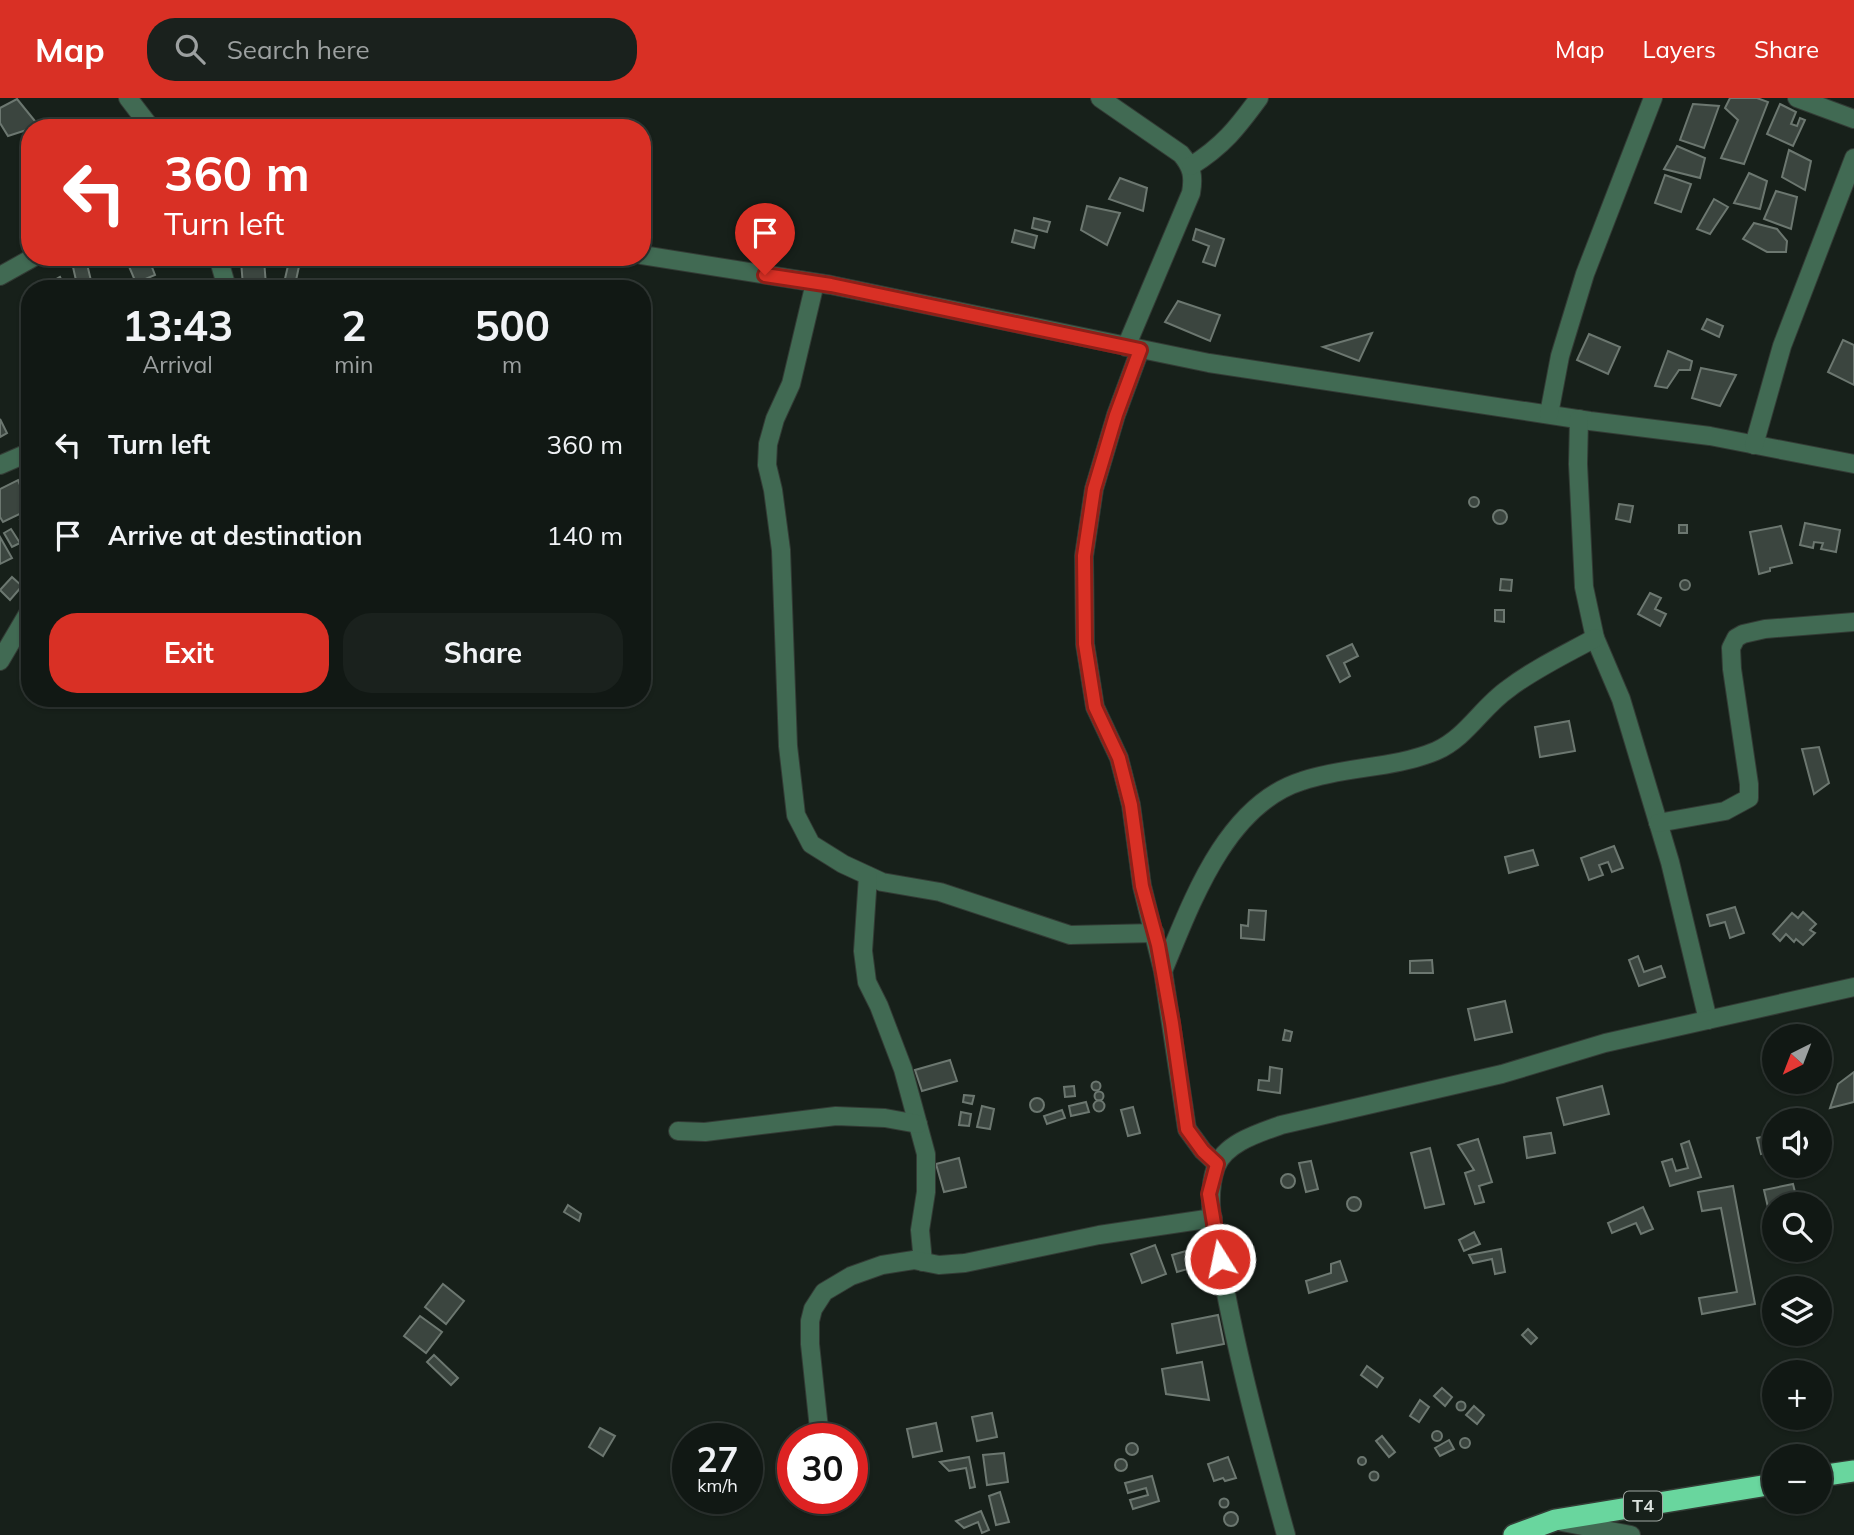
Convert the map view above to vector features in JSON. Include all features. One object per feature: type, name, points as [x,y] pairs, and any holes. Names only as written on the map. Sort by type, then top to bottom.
[{"type":"highway","points":[[1832,1474],[1854,1471]]},
{"type":"highway","name":"T4","points":[[1514,1535],[1555,1520],[1762,1486]]},
{"type":"street","points":[[128,98],[143,119]]},
{"type":"street","points":[[1100,98],[1181,154],[1191,166],[1193,178],[1191,193],[1133,349],[1094,489],[1084,556],[1085,644],[1095,707],[1119,758],[1131,805],[1142,886],[1163,971],[1187,1129],[1203,1151],[1217,1164]]},
{"type":"street","points":[[1191,166],[1215,151],[1259,98]]},
{"type":"street","points":[[1549,414],[1560,356],[1585,274],[1653,98]]},
{"type":"street","points":[[1797,98],[1854,119]]},
{"type":"street","points":[[1754,444],[1791,321],[1854,158]]},
{"type":"street","points":[[651,256],[815,282],[1209,363],[1710,436],[1854,464]]},
{"type":"street","points":[[0,276],[21,264]]},
{"type":"street","points":[[815,282],[791,384],[775,419],[768,444],[767,465],[781,550],[788,746],[796,815],[811,844],[843,864],[882,882],[940,892],[1070,935],[1155,933]]},
{"type":"street","points":[[1579,419],[1578,464],[1584,587],[1595,638],[1621,699],[1670,862],[1708,1020]]},
{"type":"street","points":[[0,465],[21,456]]},
{"type":"street","points":[[1658,823],[1725,811],[1749,798],[1731,648],[1736,638],[1765,629],[1854,622]]},
{"type":"street","points":[[0,661],[21,625]]},
{"type":"street","points":[[1163,971],[1209,867],[1235,830],[1258,804],[1300,781],[1344,770],[1379,767],[1436,751],[1454,742],[1488,705],[1509,687],[1595,638]]},
{"type":"street","points":[[869,876],[863,951],[867,982],[879,1006],[902,1069],[926,1154],[926,1192],[920,1230],[923,1262]]},
{"type":"street","points":[[1286,1535],[1236,1348],[1209,1194],[1217,1164],[1229,1151],[1250,1137],[1281,1125],[1502,1074],[1605,1043],[1854,987]]},
{"type":"street","points":[[678,1131],[705,1132],[836,1115],[886,1118],[918,1124]]},
{"type":"street","points":[[818,1423],[810,1321],[818,1299],[824,1292],[850,1276],[882,1265],[914,1260],[939,1265],[965,1263],[1099,1235],[1213,1218]]},
{"type":"street","points":[[1555,1520],[1624,1534]]},
{"type":"building","points":[[1730,98],[1757,98],[1768,102],[1744,164],[1721,158],[1738,120],[1725,108]]},
{"type":"building","points":[[17,99],[33,119],[21,119],[21,132],[8,136],[0,123],[0,108]]},
{"type":"building","points":[[1693,104],[1719,106],[1704,148],[1680,140]]},
{"type":"building","points":[[1780,104],[1796,112],[1791,124],[1797,126],[1800,118],[1805,120],[1793,146],[1767,134]]},
{"type":"building","points":[[1677,146],[1705,158],[1700,178],[1664,169]]},
{"type":"building","points":[[1789,150],[1811,161],[1805,190],[1782,177]]},
{"type":"building","points":[[1749,173],[1767,181],[1760,209],[1734,203]]},
{"type":"building","points":[[1665,175],[1691,184],[1681,212],[1655,203]]},
{"type":"building","points":[[1120,178],[1147,188],[1143,211],[1109,199]]},
{"type":"building","points":[[1776,191],[1797,197],[1791,229],[1764,219]]},
{"type":"building","points":[[1714,199],[1728,207],[1710,234],[1697,229]]},
{"type":"building","points":[[1087,206],[1120,213],[1107,245],[1081,230]]},
{"type":"building","points":[[1034,218],[1050,222],[1047,232],[1032,228]]},
{"type":"building","points":[[1754,223],[1777,229],[1787,241],[1786,252],[1767,252],[1743,239]]},
{"type":"building","points":[[1196,229],[1224,239],[1215,266],[1203,262],[1209,246],[1193,240]]},
{"type":"building","points":[[1015,230],[1037,236],[1034,248],[1012,242]]},
{"type":"building","points":[[87,266],[91,280],[76,280],[73,267]]},
{"type":"building","points":[[129,266],[152,266],[155,275],[135,280]]},
{"type":"building","points":[[241,266],[264,266],[266,280],[243,280]]},
{"type":"building","points":[[288,266],[299,266],[296,280],[285,280]]},
{"type":"building","points":[[1178,301],[1220,315],[1210,341],[1165,322]]},
{"type":"building","points":[[1707,319],[1723,326],[1719,337],[1702,329]]},
{"type":"building","points":[[1372,333],[1359,361],[1323,347]]},
{"type":"building","points":[[1589,334],[1620,347],[1608,374],[1577,360]]},
{"type":"building","points":[[1843,340],[1854,345],[1854,385],[1828,372]]},
{"type":"building","points":[[1668,351],[1692,361],[1690,370],[1679,370],[1667,388],[1655,386]]},
{"type":"building","points":[[1701,368],[1736,375],[1720,406],[1692,398]]},
{"type":"building","points":[[0,419],[7,433],[0,437]]},
{"type":"building","points":[[18,480],[21,487],[21,513],[3,522],[0,517],[0,489]]},
{"type":"building","points":[[1474,497],[1478,498],[1478,506],[1474,507],[1470,506],[1469,502],[1470,498]]},
{"type":"building","points":[[1619,504],[1633,506],[1630,522],[1616,519]]},
{"type":"building","points":[[1500,510],[1505,512],[1505,522],[1500,524],[1495,522],[1493,517],[1495,512]]},
{"type":"building","points":[[1805,523],[1840,530],[1836,552],[1821,549],[1823,543],[1814,542],[1813,548],[1800,545]]},
{"type":"building","points":[[1679,525],[1687,525],[1687,533],[1679,533]]},
{"type":"building","points":[[1781,526],[1792,563],[1770,568],[1770,571],[1759,574],[1750,532]]},
{"type":"building","points":[[11,529],[20,543],[12,547],[4,533]]},
{"type":"building","points":[[0,537],[12,558],[0,564]]},
{"type":"building","points":[[12,577],[21,585],[10,600],[0,590]]},
{"type":"building","points":[[1501,579],[1512,580],[1511,591],[1500,590]]},
{"type":"building","points":[[1685,580],[1689,581],[1689,589],[1685,590],[1681,589],[1680,585],[1681,581]]},
{"type":"building","points":[[1650,593],[1661,598],[1655,609],[1666,614],[1660,626],[1638,614]]},
{"type":"building","points":[[1495,610],[1504,610],[1504,622],[1495,621]]},
{"type":"building","points":[[1352,644],[1358,656],[1344,663],[1350,676],[1340,682],[1327,656]]},
{"type":"building","points":[[1569,721],[1575,751],[1540,757],[1535,727]]},
{"type":"building","points":[[1819,747],[1829,783],[1814,794],[1802,749]]},
{"type":"building","points":[[1614,846],[1623,868],[1612,872],[1608,862],[1599,865],[1603,875],[1589,880],[1581,858]]},
{"type":"building","points":[[1533,850],[1538,865],[1509,873],[1505,857]]},
{"type":"building","points":[[1735,907],[1744,933],[1730,938],[1725,922],[1710,926],[1707,915]]},
{"type":"building","points":[[1249,910],[1266,911],[1264,940],[1241,938],[1241,925],[1248,926]]},
{"type":"building","points":[[1803,912],[1816,924],[1810,930],[1815,933],[1803,945],[1796,939],[1794,942],[1786,934],[1780,941],[1773,934],[1792,913],[1798,918]]},
{"type":"building","points":[[1638,956],[1644,972],[1661,966],[1665,977],[1639,986],[1629,960]]},
{"type":"building","points":[[1432,960],[1433,973],[1410,973],[1410,961]]},
{"type":"building","points":[[1505,1001],[1512,1032],[1475,1040],[1468,1009]]},
{"type":"building","points":[[1285,1030],[1292,1032],[1290,1041],[1283,1040]]},
{"type":"building","points":[[950,1060],[957,1081],[922,1091],[915,1070]]},
{"type":"building","points":[[1270,1067],[1282,1069],[1280,1093],[1258,1090],[1259,1080],[1269,1081]]},
{"type":"building","points":[[1854,1072],[1854,1102],[1830,1108],[1838,1084]]},
{"type":"building","points":[[1096,1082],[1100,1086],[1096,1090],[1092,1086]]},
{"type":"building","points":[[1074,1086],[1075,1096],[1065,1097],[1064,1087]]},
{"type":"building","points":[[1602,1086],[1609,1114],[1564,1125],[1557,1098]]},
{"type":"building","points":[[1099,1092],[1103,1096],[1099,1100],[1095,1096]]},
{"type":"building","points":[[964,1095],[974,1096],[972,1104],[963,1102]]},
{"type":"building","points":[[1037,1098],[1042,1100],[1042,1110],[1037,1112],[1032,1110],[1030,1105],[1032,1100]]},
{"type":"building","points":[[1099,1100],[1105,1106],[1099,1112],[1093,1106]]},
{"type":"building","points":[[1086,1102],[1089,1112],[1071,1116],[1069,1106]]},
{"type":"building","points":[[982,1106],[994,1109],[990,1129],[977,1127]]},
{"type":"building","points":[[1133,1107],[1140,1133],[1128,1136],[1121,1110]]},
{"type":"building","points":[[1062,1110],[1065,1118],[1047,1124],[1044,1116]]},
{"type":"building","points":[[961,1112],[971,1114],[969,1126],[959,1125]]},
{"type":"building","points":[[1551,1133],[1555,1153],[1527,1158],[1524,1137]]},
{"type":"building","points":[[1762,1137],[1761,1154],[1757,1138]]},
{"type":"building","points":[[1478,1139],[1492,1182],[1479,1186],[1484,1202],[1475,1204],[1465,1173],[1474,1170],[1458,1145]]},
{"type":"building","points":[[1689,1141],[1701,1177],[1670,1186],[1662,1162],[1672,1159],[1676,1171],[1688,1168],[1681,1144]]},
{"type":"building","points":[[1430,1148],[1444,1204],[1425,1208],[1411,1153]]},
{"type":"building","points":[[959,1158],[966,1187],[944,1192],[936,1164]]},
{"type":"building","points":[[1311,1161],[1318,1189],[1306,1192],[1299,1163]]},
{"type":"building","points":[[1288,1174],[1293,1176],[1293,1186],[1288,1188],[1283,1186],[1281,1181],[1283,1176]]},
{"type":"building","points":[[1793,1184],[1795,1192],[1764,1192]]},
{"type":"building","points":[[1733,1186],[1755,1304],[1702,1314],[1699,1298],[1737,1292],[1721,1208],[1702,1211],[1698,1192]]},
{"type":"building","points":[[1354,1197],[1359,1199],[1359,1209],[1354,1211],[1349,1209],[1347,1204],[1349,1199]]},
{"type":"building","points":[[568,1205],[581,1214],[579,1221],[564,1212]]},
{"type":"building","points":[[1643,1207],[1653,1229],[1641,1234],[1636,1223],[1612,1233],[1608,1223]]},
{"type":"building","points":[[1474,1232],[1480,1244],[1464,1251],[1459,1240]]},
{"type":"building","points":[[1155,1245],[1166,1274],[1142,1283],[1131,1254]]},
{"type":"building","points":[[1200,1247],[1205,1264],[1177,1272],[1172,1255]]},
{"type":"building","points":[[1501,1249],[1505,1272],[1495,1274],[1492,1259],[1473,1263],[1469,1255]]},
{"type":"building","points":[[1340,1261],[1347,1281],[1309,1293],[1306,1281],[1331,1273],[1331,1264]]},
{"type":"building","points":[[443,1284],[464,1301],[446,1324],[425,1307]]},
{"type":"building","points":[[1218,1315],[1224,1344],[1177,1353],[1172,1324]]},
{"type":"building","points":[[420,1316],[442,1332],[426,1353],[404,1336]]},
{"type":"building","points":[[1528,1329],[1537,1338],[1531,1344],[1522,1335]]},
{"type":"building","points":[[434,1355],[458,1378],[451,1385],[427,1362]]},
{"type":"building","points":[[1202,1362],[1209,1400],[1166,1394],[1162,1369]]},
{"type":"building","points":[[1367,1366],[1383,1378],[1377,1387],[1361,1375]]},
{"type":"building","points":[[1442,1388],[1452,1397],[1445,1406],[1434,1396]]},
{"type":"building","points":[[1420,1400],[1429,1407],[1419,1422],[1410,1416]]},
{"type":"building","points":[[1461,1402],[1465,1406],[1461,1410],[1457,1406]]},
{"type":"building","points":[[1474,1406],[1484,1415],[1477,1424],[1466,1415]]},
{"type":"building","points":[[992,1413],[997,1437],[977,1441],[972,1417]]},
{"type":"building","points":[[936,1423],[942,1451],[913,1457],[907,1429]]},
{"type":"building","points":[[600,1428],[615,1436],[603,1456],[589,1447]]},
{"type":"building","points":[[1437,1431],[1442,1436],[1437,1441],[1432,1436]]},
{"type":"building","points":[[1382,1436],[1395,1452],[1389,1457],[1376,1441]]},
{"type":"building","points":[[1465,1438],[1469,1439],[1469,1447],[1465,1448],[1461,1447],[1460,1443],[1461,1439]]},
{"type":"building","points":[[1449,1440],[1454,1449],[1440,1456],[1435,1448]]},
{"type":"building","points":[[1132,1443],[1138,1449],[1132,1455],[1126,1449]]},
{"type":"building","points":[[1004,1453],[1008,1482],[987,1485],[983,1455]]},
{"type":"building","points":[[969,1457],[975,1487],[970,1488],[966,1468],[949,1471],[940,1462]]},
{"type":"building","points":[[1228,1457],[1236,1478],[1214,1481],[1208,1464]]},
{"type":"building","points":[[1362,1457],[1366,1461],[1362,1465],[1358,1461]]},
{"type":"building","points":[[1121,1459],[1127,1465],[1121,1471],[1115,1465]]},
{"type":"building","points":[[1374,1471],[1379,1476],[1374,1481],[1369,1476]]},
{"type":"building","points":[[1152,1476],[1159,1501],[1133,1509],[1130,1500],[1148,1495],[1146,1488],[1128,1493],[1125,1483]]},
{"type":"building","points":[[1000,1492],[1009,1522],[996,1525],[989,1496]]},
{"type":"building","points":[[1224,1499],[1228,1503],[1224,1507],[1220,1503]]},
{"type":"building","points":[[981,1511],[989,1530],[982,1533],[978,1522],[964,1528],[956,1521]]},
{"type":"building","points":[[1228,1512],[1234,1512],[1238,1519],[1234,1526],[1228,1526],[1224,1522],[1224,1516]]},
{"type":"route","points":[[765,275],[831,285],[1140,350],[1116,415],[1094,489],[1084,556],[1085,644],[1095,707],[1119,758],[1131,805],[1142,886],[1158,945],[1172,1023],[1187,1129],[1203,1151],[1217,1164],[1209,1194],[1220,1259]]}]
